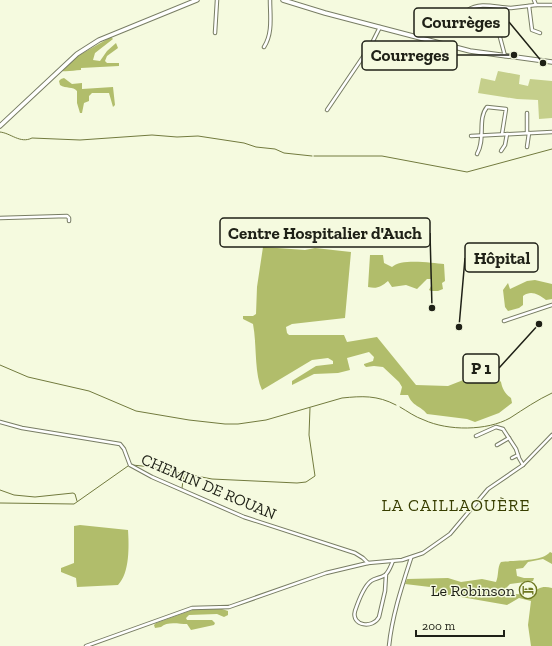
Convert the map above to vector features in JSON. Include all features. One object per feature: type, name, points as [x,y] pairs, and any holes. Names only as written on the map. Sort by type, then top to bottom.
[{"type":"street","points":[[0,126],[77,54],[99,40],[197,0]]},
{"type":"street","points":[[215,33],[217,0]]},
{"type":"street","points":[[264,47],[268,42],[270,31],[270,0]]},
{"type":"street","points":[[283,0],[325,13],[470,51],[552,62]]},
{"type":"street","points":[[534,0],[536,5]]},
{"type":"street","points":[[505,56],[497,26],[477,23],[468,15],[468,10],[487,6],[511,8],[552,5]]},
{"type":"street","points":[[529,6],[532,30],[540,33]]},
{"type":"street","points":[[327,110],[371,46],[381,27]]},
{"type":"street","points":[[477,154],[481,147],[483,136],[482,120],[487,107],[506,109],[502,134]]},
{"type":"street","points":[[527,113],[527,147]]},
{"type":"street","points":[[471,136],[552,132]]},
{"type":"street","points":[[501,151],[505,145],[507,134]]},
{"type":"street","points":[[0,218],[67,216],[69,221]]},
{"type":"street","points":[[504,321],[552,305]]},
{"type":"street","name":"CHEMIN DE ROUAN","points":[[0,422],[22,428],[120,444],[124,449],[130,465],[146,474],[244,517],[355,553],[368,563]]},
{"type":"street","points":[[476,436],[494,428],[499,427],[503,429],[516,449],[523,465]]},
{"type":"street","points":[[86,646],[192,608],[229,607],[326,573],[368,563],[411,558],[426,552],[456,528],[488,489],[523,465],[552,435]]},
{"type":"street","points":[[497,445],[509,438]]},
{"type":"street","points":[[512,458],[518,455]]},
{"type":"street","points":[[389,646],[403,582],[411,558]]},
{"type":"street","points":[[386,574],[369,584],[360,597],[354,615],[359,623],[368,625],[377,621],[385,591],[386,574],[393,561]]},
{"type":"green space","points":[[111,37],[113,39],[95,53],[93,60],[100,61],[107,51],[116,43],[118,48],[107,56],[105,61],[107,63],[119,63],[119,66],[81,68],[81,70],[61,71],[76,57]]},
{"type":"green space","points":[[498,71],[520,75],[519,84],[528,86],[530,79],[552,81],[552,118],[539,119],[538,100],[517,99],[478,93],[481,78],[495,81]]},
{"type":"green space","points":[[64,78],[72,84],[82,83],[82,89],[113,87],[115,105],[113,107],[109,93],[92,93],[89,96],[89,101],[84,103],[82,113],[80,113],[77,103],[77,91],[75,89],[60,85],[59,81]]},
{"type":"green space","points":[[263,247],[305,250],[315,248],[351,252],[345,318],[292,324],[286,327],[289,335],[344,335],[347,342],[377,337],[416,385],[448,386],[471,377],[497,378],[501,382],[505,393],[511,398],[512,403],[499,413],[475,422],[467,419],[427,414],[412,402],[408,395],[400,395],[402,387],[399,382],[383,367],[366,367],[364,365],[373,361],[374,357],[369,352],[347,358],[350,370],[338,373],[314,374],[292,385],[292,381],[316,366],[333,364],[333,361],[328,358],[312,360],[262,390],[259,383],[253,324],[243,319],[243,316],[253,316],[256,314],[257,287]]},
{"type":"green space","points":[[370,255],[383,255],[384,263],[392,267],[396,264],[409,262],[444,264],[445,281],[442,283],[443,289],[438,291],[429,290],[432,284],[431,279],[427,279],[417,289],[406,285],[392,287],[388,281],[379,287],[368,287]]},
{"type":"green space","points":[[535,280],[552,284],[552,299],[546,300],[529,293],[523,296],[523,305],[519,308],[508,311],[505,307],[503,290],[508,283],[510,289],[527,281]]},
{"type":"green space","points":[[80,525],[128,530],[127,566],[122,580],[118,585],[77,587],[76,578],[61,572],[61,568],[74,563],[74,526]]},
{"type":"green space","points":[[550,552],[552,553],[552,564],[543,559],[528,562],[523,568],[516,569],[517,576],[534,578],[533,581],[510,584],[507,587],[509,592],[515,594],[532,595],[536,590],[541,588],[552,588],[552,646],[531,646],[528,625],[531,601],[519,598],[507,605],[434,593],[430,587],[405,584],[407,579],[448,578],[461,582],[482,579],[496,582],[501,562],[541,558]]},
{"type":"green space","points":[[198,609],[222,609],[228,611],[228,615],[224,617],[217,614],[189,615],[186,618],[187,620],[212,620],[215,623],[214,625],[191,630],[187,624],[177,623],[170,623],[155,628],[154,625],[156,623]]},
{"type":"waterway","points":[[0,132],[23,140],[32,138],[80,140],[152,135],[177,137],[198,136],[275,149],[284,153],[312,156]]},
{"type":"waterway","points":[[314,156],[382,156],[467,172],[552,149]]},
{"type":"waterway","points":[[0,365],[28,377],[89,391],[136,411],[189,420],[225,424],[238,424],[266,420],[342,398],[369,397],[382,399],[396,405]]},
{"type":"waterway","points":[[400,407],[417,417],[434,424],[456,428],[479,427],[501,422],[510,418],[552,393]]},
{"type":"waterway","points":[[155,468],[212,479],[297,483],[306,482],[315,476],[309,435],[310,408]]},
{"type":"waterway","points":[[132,465],[152,467]]},
{"type":"waterway","points":[[0,503],[74,504],[128,466]]},
{"type":"waterway","points":[[182,488],[184,474]]},
{"type":"waterway","points":[[0,490],[14,495],[35,497],[73,493],[75,494],[77,501]]},
{"type":"place","name":"Courreges","points":[[514,55]]},
{"type":"place","name":"Courrèges","points":[[543,63]]},
{"type":"place","name":"Centre Hospitalier d'Auch","points":[[432,308]]},
{"type":"place","name":"P 1","points":[[539,324]]},
{"type":"place","name":"Hôpital","points":[[459,327]]},
{"type":"place","name":"Le Robinson","points":[[528,590]]},
{"type":"district","name":"LA CAILLAOUÈRE","points":[[456,505]]}]
